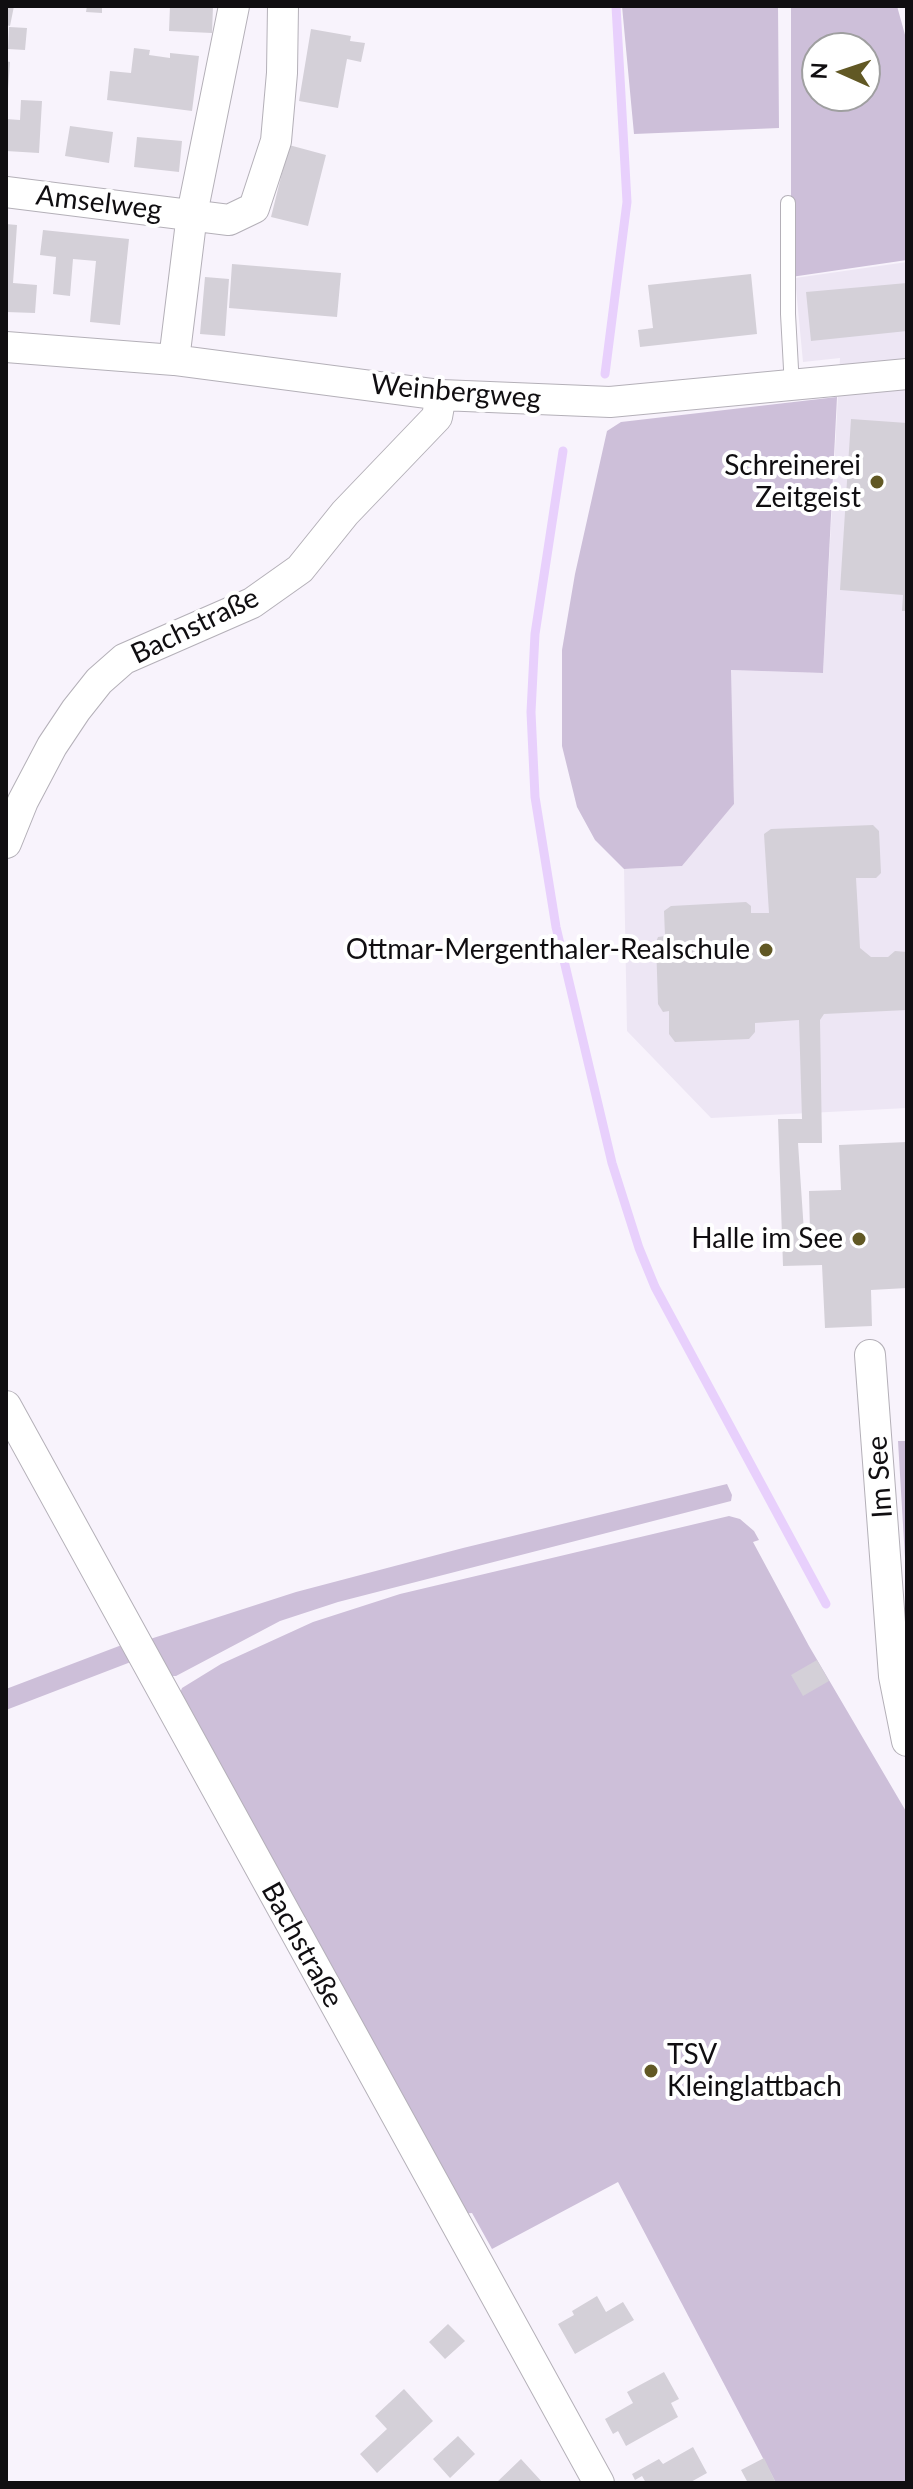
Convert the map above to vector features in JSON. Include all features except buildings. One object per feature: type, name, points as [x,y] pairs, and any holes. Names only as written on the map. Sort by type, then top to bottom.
[{"type":"street","points":[[174,360],[192,214],[234,6]]},
{"type":"street","name":"Amselweg","points":[[6,192],[229,220],[254,208],[276,141],[282,73],[283,6]]},
{"type":"street","name":"Weinbergweg","points":[[6,347],[174,360],[441,395],[610,402],[907,374]]},
{"type":"street","name":"Bachstraße","points":[[6,843],[23,801],[52,746],[99,681],[124,659],[252,603],[300,569],[345,513],[437,417],[441,395]]},
{"type":"street","name":"Im See","points":[[870,1355],[894,1676],[907,1741]]},
{"type":"street","name":"Bachstraße","points":[[6,1406],[599,2483]]},
{"type":"lane","points":[[788,203],[788,314],[792,387]]},
{"type":"shaded area","points":[[622,6],[778,6],[779,128],[634,134]]},
{"type":"shaded area","points":[[791,6],[897,6],[907,42],[907,260],[791,277]]},
{"type":"shaded area","name":"Ottmar-Mergenthaler-Realschule","points":[[907,262],[907,1108],[711,1118],[627,1031],[624,869],[682,866],[734,804],[730,670],[823,673],[840,358],[803,362],[795,278]]},
{"type":"shaded area","points":[[837,397],[823,673],[731,670],[734,804],[682,866],[624,869],[595,840],[577,807],[562,746],[562,650],[575,574],[607,431],[621,422]]},
{"type":"shaded area","points":[[898,1441],[907,1441],[907,1592]]},
{"type":"shaded area","points":[[727,1484],[731,1501],[338,1602],[280,1621],[176,1676],[168,1676],[144,1641],[296,1592]]},
{"type":"shaded area","name":"TSV Kleinglattbach","points":[[729,1516],[740,1519],[754,1531],[759,1540],[753,1542],[809,1646],[907,1813],[907,2483],[776,2483],[618,2182],[492,2249],[472,2213],[460,2214],[177,1701],[182,1688],[221,1664],[313,1622],[400,1594]]},
{"type":"shaded area","points":[[127,1643],[136,1660],[6,1710],[6,1689]]},
{"type":"waterway","points":[[605,374],[627,202],[616,6]]},
{"type":"waterway","points":[[563,451],[535,634],[531,712],[535,797],[556,927],[612,1163],[639,1248],[655,1287],[826,1604]]},
{"type":"place","name":"Schreinerei Zeitgeist","points":[[877,482]]},
{"type":"place","name":"Ottmar-Mergenthaler-Realschule","points":[[766,950]]},
{"type":"place","name":"Halle im See","points":[[859,1239]]},
{"type":"place","name":"TSV Kleinglattbach","points":[[651,2071]]}]
